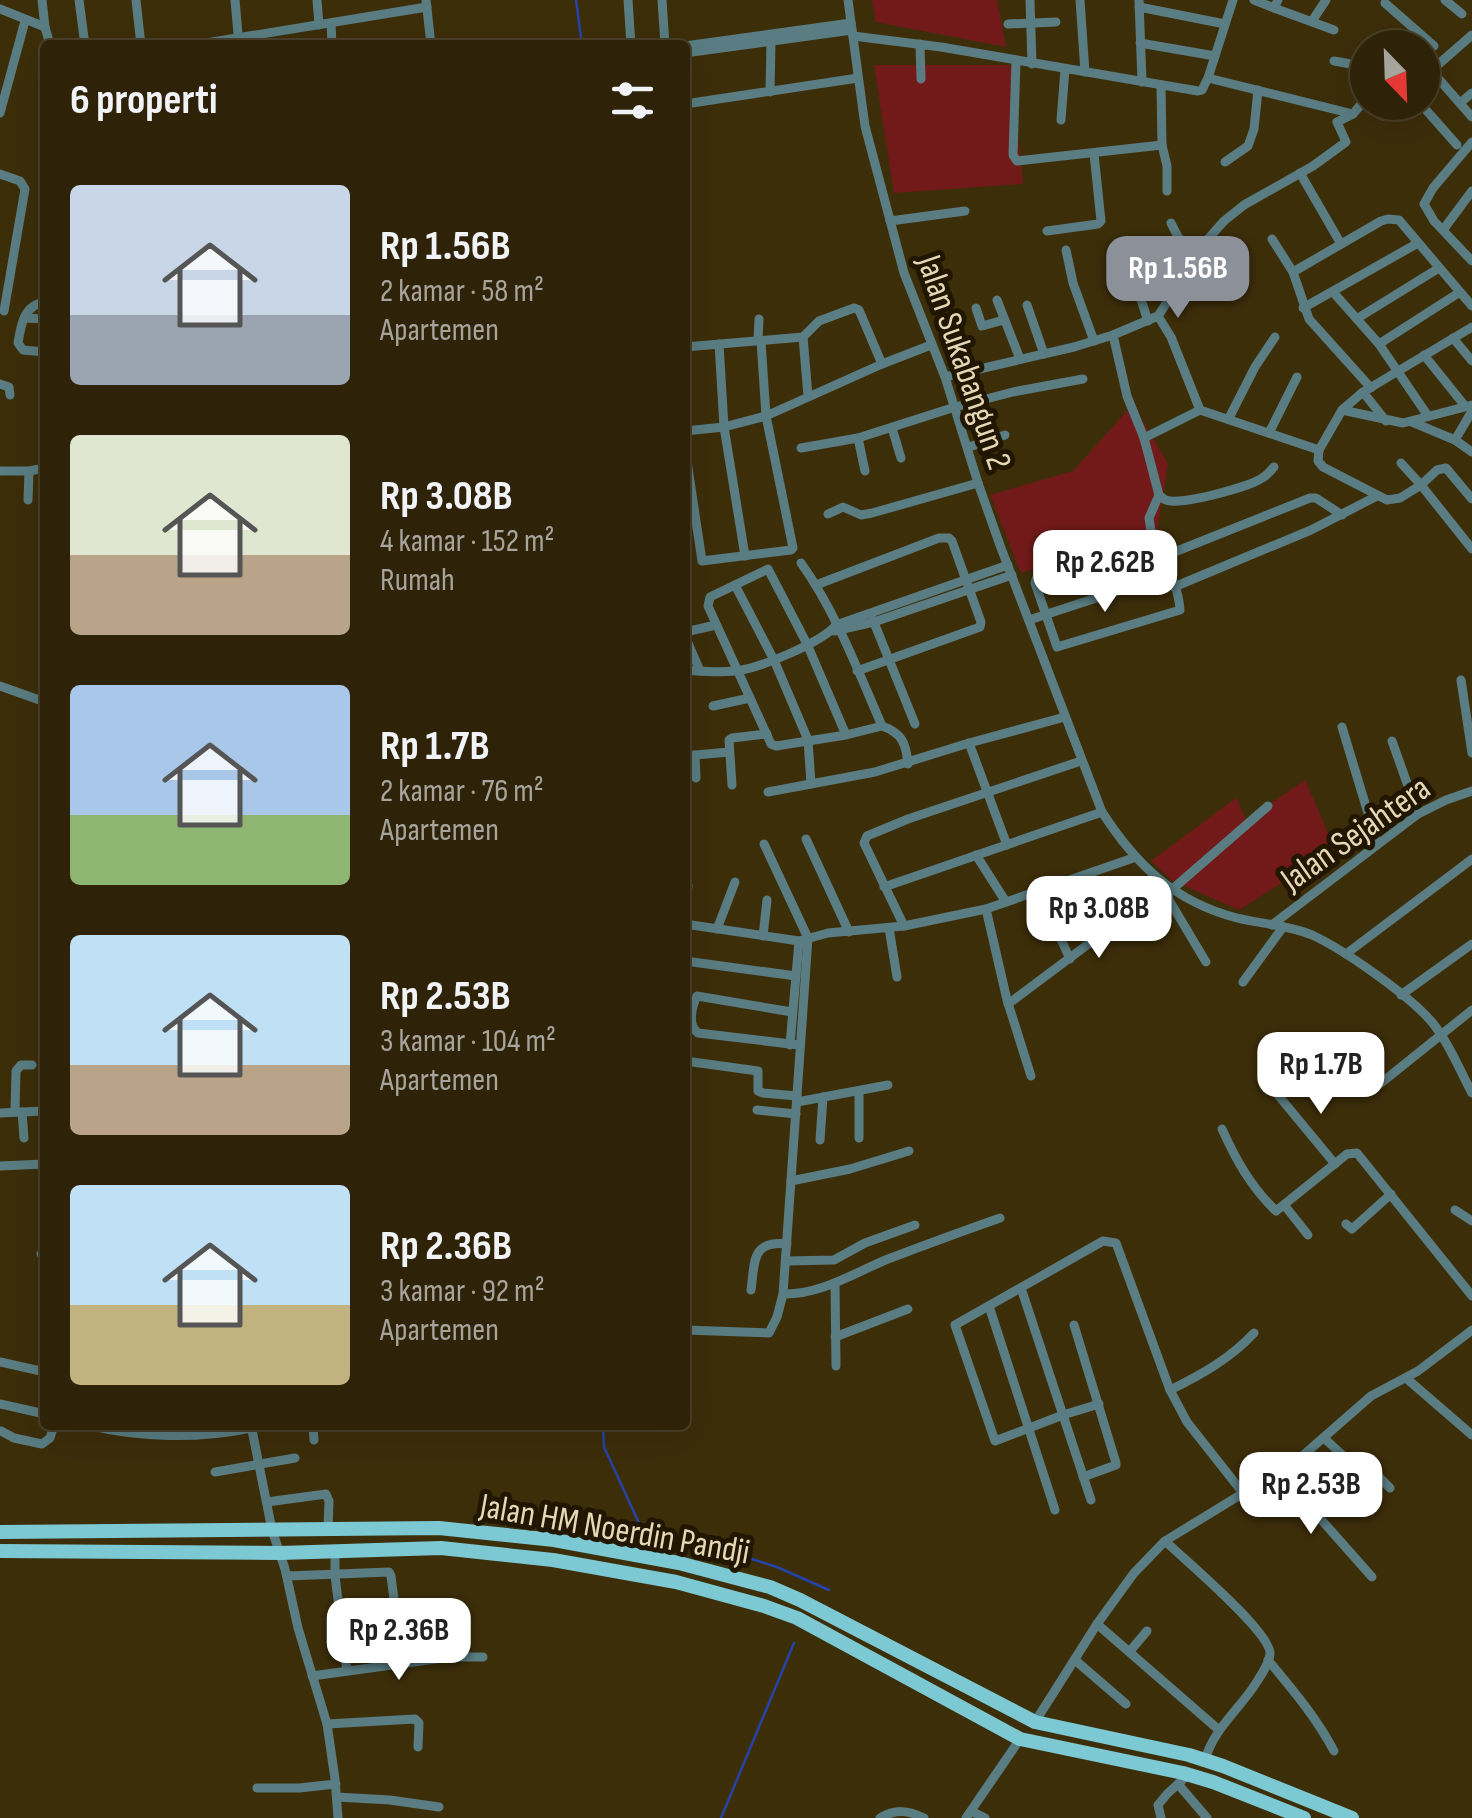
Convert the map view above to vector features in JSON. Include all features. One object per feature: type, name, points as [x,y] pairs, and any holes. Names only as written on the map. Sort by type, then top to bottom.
[{"type":"main road","name":"Jalan HM Noerdin Pandji","points":[[0,1532],[439,1528],[554,1540],[680,1563],[770,1587],[835,1616],[1035,1722],[1205,1760],[1352,1818]]},
{"type":"main road","name":"Jalan HM Noerdin Pandji","points":[[0,1551],[280,1553],[441,1548],[553,1560],[676,1582],[797,1618],[1020,1739],[1184,1779],[1304,1818]]},
{"type":"street","points":[[42,0],[48,40]]},
{"type":"street","points":[[78,0],[83,40]]},
{"type":"street","points":[[136,0],[140,40]]},
{"type":"street","points":[[235,0],[239,40]]},
{"type":"street","points":[[318,0],[330,40]]},
{"type":"street","points":[[628,0],[631,40]]},
{"type":"street","points":[[662,0],[665,40]]},
{"type":"street","name":"Jalan Sukabangun 2","points":[[848,0],[870,148],[904,273],[1102,812],[1136,857],[1180,896],[1212,910],[1313,936],[1346,954],[1402,995],[1427,1016],[1441,1035],[1472,1093]]},
{"type":"street","points":[[1030,0],[1032,64]]},
{"type":"street","points":[[1080,0],[1085,72]]},
{"type":"street","points":[[690,49],[852,30],[1199,91],[1208,78],[1233,0]]},
{"type":"street","points":[[1254,0],[1276,4],[1334,30]]},
{"type":"street","points":[[1312,22],[1326,0]]},
{"type":"street","points":[[1445,0],[1462,14]]},
{"type":"street","points":[[1375,14],[1386,2],[1417,30]]},
{"type":"street","points":[[244,40],[427,3],[431,40]]},
{"type":"street","points":[[1142,82],[1139,4],[1225,24]]},
{"type":"street","points":[[0,8],[44,27]]},
{"type":"street","points":[[0,114],[26,21]]},
{"type":"street","points":[[1008,24],[1056,22]]},
{"type":"street","points":[[690,50],[852,30]]},
{"type":"street","points":[[276,33],[277,40]]},
{"type":"street","points":[[1472,34],[1433,69],[1472,117]]},
{"type":"street","points":[[770,92],[771,42]]},
{"type":"street","points":[[920,44],[922,79]]},
{"type":"street","points":[[1140,44],[1215,56]]},
{"type":"street","points":[[1016,61],[1014,159],[1018,162],[1162,146]]},
{"type":"street","points":[[1334,61],[1350,63]]},
{"type":"street","points":[[1061,120],[1066,69]]},
{"type":"street","points":[[690,103],[858,78]]},
{"type":"street","points":[[1208,78],[1350,113]]},
{"type":"street","points":[[1161,86],[1167,191]]},
{"type":"street","points":[[1224,162],[1248,146],[1258,90]]},
{"type":"street","points":[[1460,103],[1472,93]]},
{"type":"street","points":[[945,377],[1094,341],[1154,318],[1195,254],[1224,221],[1244,204],[1346,142],[1337,122],[1350,115]]},
{"type":"street","points":[[1434,120],[1457,145]]},
{"type":"street","points":[[1472,142],[1424,203],[1472,260]]},
{"type":"street","points":[[1047,231],[1101,221],[1094,154]]},
{"type":"street","points":[[1300,173],[1341,244]]},
{"type":"street","points":[[0,174],[20,181],[25,189],[5,277],[2,310],[40,318]]},
{"type":"street","points":[[1443,230],[1472,191]]},
{"type":"street","points":[[890,221],[965,211]]},
{"type":"street","points":[[1293,272],[1388,218],[1402,222],[1472,306]]},
{"type":"street","points":[[1171,223],[1178,237],[1195,254]]},
{"type":"street","points":[[1272,239],[1293,272],[1303,308],[1312,323],[1367,390],[1386,420]]},
{"type":"street","points":[[1303,308],[1418,243]]},
{"type":"street","points":[[1066,250],[1094,341]]},
{"type":"street","points":[[1358,318],[1440,268]]},
{"type":"street","points":[[1133,275],[1154,318],[1171,337],[1200,410]]},
{"type":"street","points":[[1333,292],[1380,344],[1428,416]]},
{"type":"street","points":[[1380,344],[1460,292]]},
{"type":"street","points":[[997,300],[1020,359]]},
{"type":"street","points":[[40,303],[30,306],[20,316],[18,343],[20,349],[40,351]]},
{"type":"street","points":[[1027,305],[1044,354]]},
{"type":"street","points":[[976,308],[982,326],[1004,320]]},
{"type":"street","points":[[690,347],[803,337],[819,321],[857,309],[882,364]]},
{"type":"street","points":[[690,482],[702,562],[793,548],[766,416],[759,319]]},
{"type":"street","points":[[1470,493],[1444,468],[1395,500],[1377,496],[1321,465],[1318,458],[1342,410],[1367,390],[1472,327]]},
{"type":"street","points":[[1113,335],[1128,396],[1164,500],[1202,498],[1254,482],[1274,466]]},
{"type":"street","points":[[803,337],[808,396]]},
{"type":"street","points":[[1229,418],[1254,368],[1276,337]]},
{"type":"street","points":[[1453,338],[1472,362]]},
{"type":"street","points":[[719,344],[724,427],[744,556]]},
{"type":"street","points":[[690,430],[766,416],[931,345]]},
{"type":"street","points":[[1424,355],[1470,407]]},
{"type":"street","points":[[1269,433],[1297,377]]},
{"type":"street","points":[[802,448],[858,438],[1013,392],[1082,380]]},
{"type":"street","points":[[0,384],[9,386],[10,395]]},
{"type":"street","points":[[1342,410],[1395,423],[1470,407]]},
{"type":"street","points":[[1455,440],[1470,407]]},
{"type":"street","points":[[1144,438],[1200,410],[1319,450]]},
{"type":"street","points":[[1412,422],[1455,440],[1472,452]]},
{"type":"street","points":[[892,428],[901,458]]},
{"type":"street","points":[[968,447],[1005,436]]},
{"type":"street","points":[[858,438],[865,470]]},
{"type":"street","points":[[1400,463],[1472,549]]},
{"type":"street","points":[[0,471],[40,469]]},
{"type":"street","points":[[28,500],[29,472]]},
{"type":"street","points":[[828,514],[843,507],[861,515],[872,514],[978,483]]},
{"type":"street","points":[[1152,544],[1150,518],[1160,495]]},
{"type":"street","points":[[1174,586],[1311,530],[1377,496]]},
{"type":"street","points":[[1162,557],[1310,498],[1342,514]]},
{"type":"street","points":[[816,586],[944,537],[952,541],[980,627],[858,671]]},
{"type":"street","points":[[1042,652],[1179,611],[1181,606],[1170,574],[1157,547],[1152,544],[1037,577],[1035,583],[1057,647]]},
{"type":"street","points":[[801,563],[816,586],[882,726]]},
{"type":"street","points":[[846,735],[768,569],[708,599],[716,625],[771,744],[846,735],[882,726],[904,740],[908,764]]},
{"type":"street","points":[[690,670],[739,671],[774,660],[836,629],[1010,570]]},
{"type":"street","points":[[1029,620],[1170,574]]},
{"type":"street","points":[[735,585],[774,660],[808,740],[811,784]]},
{"type":"street","points":[[872,617],[915,724]]},
{"type":"street","points":[[690,633],[716,625]]},
{"type":"street","points":[[690,646],[700,671]]},
{"type":"street","points":[[1461,680],[1472,754]]},
{"type":"street","points":[[0,686],[40,700]]},
{"type":"street","points":[[713,706],[750,698]]},
{"type":"street","points":[[768,792],[908,764],[1064,717]]},
{"type":"street","points":[[1342,727],[1377,843]]},
{"type":"street","points":[[732,785],[728,742],[732,738],[766,734]]},
{"type":"street","points":[[1392,741],[1418,814]]},
{"type":"street","points":[[969,743],[1007,845]]},
{"type":"street","points":[[696,778],[690,756],[729,752]]},
{"type":"street","points":[[904,926],[864,844],[867,836],[1081,761]]},
{"type":"street","name":"Jalan Sejahtera","points":[[1244,982],[1278,926],[1377,843],[1418,814],[1472,791]]},
{"type":"street","points":[[1008,1004],[1168,887],[1268,806]]},
{"type":"street","points":[[884,886],[1102,812]]},
{"type":"street","points":[[806,839],[849,932]]},
{"type":"street","points":[[764,844],[804,940],[795,1045]]},
{"type":"street","points":[[976,855],[1006,902]]},
{"type":"street","points":[[690,925],[804,940],[828,933],[904,926],[986,909],[1136,857]]},
{"type":"street","points":[[1346,954],[1472,859]]},
{"type":"street","points":[[717,929],[735,882]]},
{"type":"street","points":[[1168,887],[1168,898],[1206,962]]},
{"type":"street","points":[[1039,891],[1070,959]]},
{"type":"street","points":[[764,936],[767,900]]},
{"type":"street","points":[[986,909],[1008,1004],[1031,1076]]},
{"type":"street","points":[[889,928],[898,977]]},
{"type":"street","points":[[690,1330],[768,1334],[777,1317],[787,1260],[797,1099],[792,1012],[804,940]]},
{"type":"street","points":[[1402,995],[1472,944]]},
{"type":"street","points":[[690,962],[796,976]]},
{"type":"street","points":[[792,1012],[697,996],[692,1027],[698,1033],[795,1045]]},
{"type":"street","points":[[1358,1068],[1381,1083],[1472,1010]]},
{"type":"street","points":[[690,1063],[758,1072],[758,1091],[797,1099],[888,1086]]},
{"type":"street","points":[[24,1138],[16,1071],[20,1065],[32,1065]]},
{"type":"street","points":[[858,1138],[859,1090]]},
{"type":"street","points":[[1278,1096],[1335,1164]]},
{"type":"street","points":[[820,1140],[823,1098]]},
{"type":"street","points":[[757,1110],[796,1114]]},
{"type":"street","points":[[0,1113],[40,1112]]},
{"type":"street","points":[[1222,1129],[1238,1164],[1275,1211],[1347,1154],[1357,1153],[1472,1296]]},
{"type":"street","points":[[791,1182],[910,1151]]},
{"type":"street","points":[[0,1166],[40,1164]]},
{"type":"street","points":[[1346,1224],[1352,1229],[1391,1194]]},
{"type":"street","points":[[1285,1206],[1308,1235]]},
{"type":"street","points":[[1455,1210],[1472,1221]]},
{"type":"street","points":[[783,1294],[835,1282],[1000,1218]]},
{"type":"street","points":[[787,1260],[834,1260],[888,1234],[915,1226]]},
{"type":"street","points":[[1099,1404],[995,1441],[955,1326],[1103,1241],[1116,1243],[1170,1390],[1187,1422],[1244,1493]]},
{"type":"street","points":[[752,1290],[760,1248],[770,1243],[787,1244]]},
{"type":"street","points":[[835,1282],[836,1366]]},
{"type":"street","points":[[1021,1288],[1091,1500]]},
{"type":"street","points":[[989,1306],[1055,1510]]},
{"type":"street","points":[[835,1336],[908,1309]]},
{"type":"street","points":[[1074,1325],[1116,1462],[1084,1477]]},
{"type":"street","points":[[1035,1722],[1097,1624],[1134,1573],[1165,1540],[1279,1472],[1325,1438],[1371,1396],[1406,1378],[1472,1330]]},
{"type":"street","points":[[1170,1390],[1214,1366],[1254,1332]]},
{"type":"street","points":[[0,1362],[40,1371]]},
{"type":"street","points":[[1406,1378],[1472,1435]]},
{"type":"street","points":[[0,1404],[40,1413]]},
{"type":"street","points":[[1,1431],[42,1444],[52,1430]]},
{"type":"street","points":[[126,1430],[173,1436],[232,1430]]},
{"type":"street","points":[[252,1430],[272,1530],[327,1724],[338,1818]]},
{"type":"street","points":[[313,1430],[314,1440]]},
{"type":"street","points":[[1325,1438],[1348,1460],[1368,1466],[1390,1488]]},
{"type":"street","points":[[215,1472],[295,1458]]},
{"type":"street","points":[[1279,1472],[1372,1577]]},
{"type":"street","points":[[268,1502],[326,1494],[328,1530]]},
{"type":"street","points":[[1165,1540],[1253,1624],[1270,1648],[1252,1689],[1209,1745],[1205,1760]]},
{"type":"street","points":[[335,1552],[346,1670]]},
{"type":"street","points":[[287,1576],[387,1571],[402,1663]]},
{"type":"street","points":[[1097,1624],[1219,1730]]},
{"type":"street","points":[[1130,1651],[1148,1631]]},
{"type":"street","points":[[312,1676],[450,1657],[483,1657]]},
{"type":"street","points":[[1075,1660],[1126,1704]]},
{"type":"street","points":[[1268,1660],[1300,1698],[1334,1750]]},
{"type":"street","points":[[327,1724],[415,1718],[419,1724],[418,1747]]},
{"type":"street","points":[[985,1818],[968,1814],[1020,1739]]},
{"type":"street","points":[[1161,1818],[1158,1805],[1184,1779],[1207,1818]]},
{"type":"street","points":[[257,1788],[336,1784]]},
{"type":"street","points":[[337,1798],[439,1807]]},
{"type":"street","points":[[880,1818],[897,1811],[924,1818]]},
{"type":"shaded area","points":[[872,0],[997,0],[1006,47],[876,22]]},
{"type":"shaded area","points":[[874,65],[1011,65],[1023,184],[894,193]]},
{"type":"shaded area","points":[[1133,404],[1168,464],[1157,532],[1021,573],[990,495],[1073,471]]},
{"type":"shaded area","points":[[1305,780],[1335,849],[1239,910],[1171,880],[1151,861],[1236,798],[1246,820]]},
{"type":"waterway","points":[[576,0],[581,40]]},
{"type":"waterway","points":[[603,1430],[604,1447],[639,1523],[777,1567],[829,1590]]},
{"type":"waterway","points":[[721,1818],[794,1643]]}]
